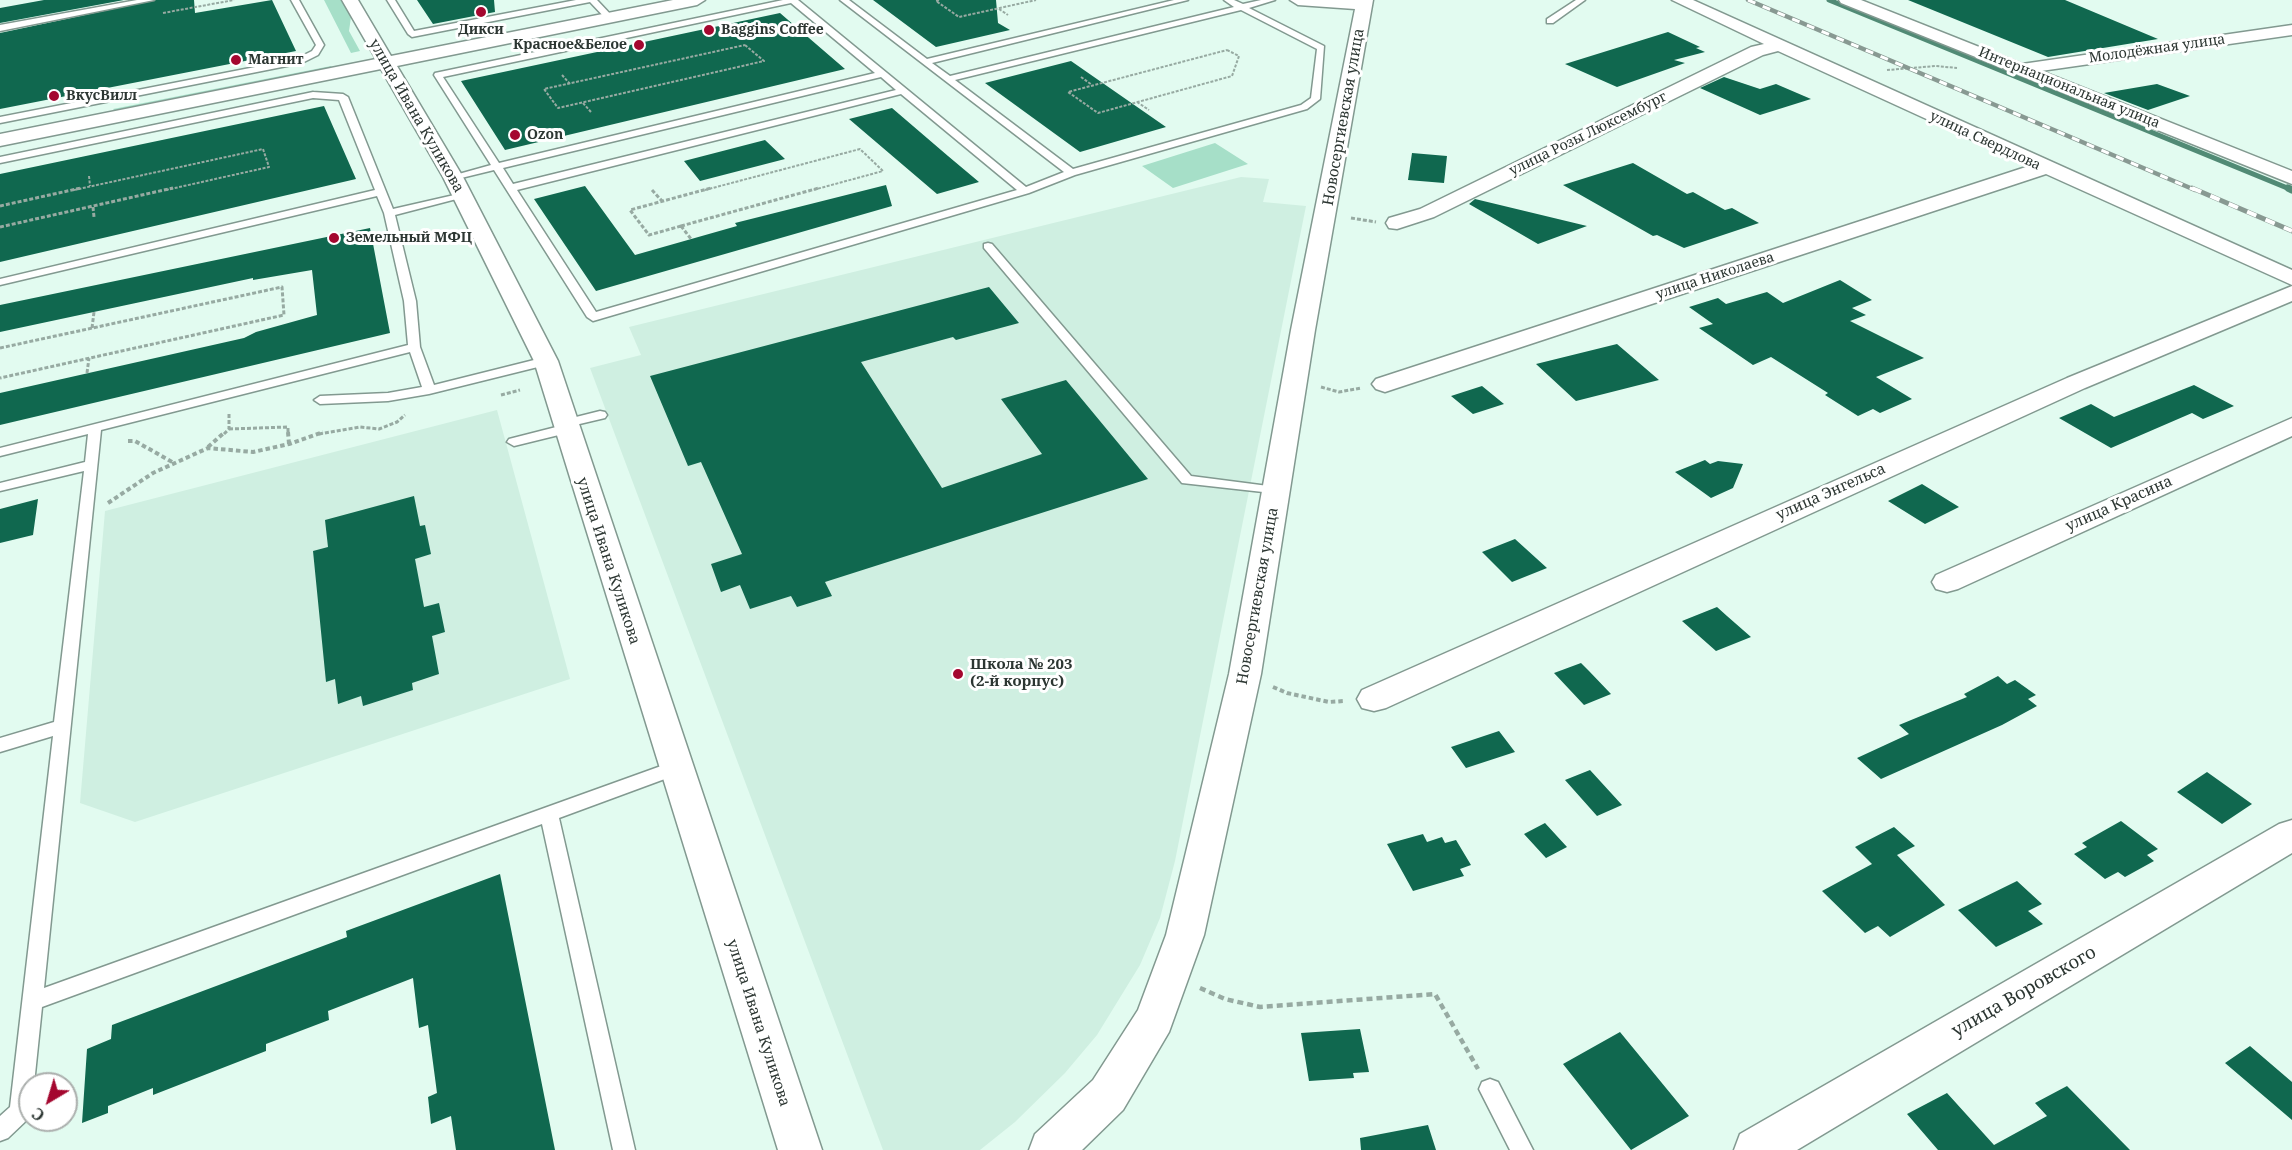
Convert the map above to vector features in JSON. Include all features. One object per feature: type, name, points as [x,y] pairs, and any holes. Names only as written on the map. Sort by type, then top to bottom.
[{"type":"street","name":"улица Ивана Куликова","points":[[350,0],[453,177],[546,361],[675,768],[800,1150]]},
{"type":"street","points":[[0,140],[697,0]]},
{"type":"street","points":[[1298,0],[1365,2]]},
{"type":"street","name":"улица Свердлова","points":[[1680,0],[2044,168],[2292,279]]},
{"type":"street","name":"Интернациональная улица","points":[[1847,0],[2290,176]]},
{"type":"street","name":"Новосергиевская улица","points":[[1051,1150],[1108,1095],[1155,1020],[1185,935],[1245,674],[1295,379],[1365,2]]},
{"type":"street","name":"Молодёжная улица","points":[[2021,69],[2292,30]]},
{"type":"street","name":"улица Розы Люксембург","points":[[1398,223],[1427,213],[1757,51],[1778,46]]},
{"type":"street","name":"улица Николаева","points":[[1385,384],[2044,168]]},
{"type":"street","name":"улица Энгельса","points":[[1374,699],[2033,402],[2292,293]]},
{"type":"street","name":"улица Красина","points":[[1947,582],[2292,426]]},
{"type":"street","name":"улица Воровского","points":[[1756,1150],[2292,835]]},
{"type":"lane","points":[[0,28],[150,0]]},
{"type":"lane","points":[[0,120],[299,61],[315,53],[320,45],[296,0]]},
{"type":"lane","points":[[391,0],[412,34],[591,0],[630,35]]},
{"type":"lane","points":[[1025,190],[793,0],[438,75],[593,317],[1025,190],[1071,172],[1304,107],[1315,99],[1321,48],[1228,0]]},
{"type":"lane","points":[[844,0],[1071,172]]},
{"type":"lane","points":[[925,62],[1184,0]]},
{"type":"lane","points":[[949,80],[1271,0]]},
{"type":"lane","points":[[1550,21],[1581,0]]},
{"type":"lane","points":[[453,177],[882,74]]},
{"type":"lane","points":[[511,188],[903,91]]},
{"type":"lane","points":[[0,160],[314,95],[343,97],[389,213],[410,301],[414,347],[429,390]]},
{"type":"lane","points":[[94,101],[102,139]]},
{"type":"lane","points":[[1272,116],[1285,124]]},
{"type":"lane","points":[[0,282],[380,192]]},
{"type":"lane","points":[[389,213],[463,196]]},
{"type":"lane","points":[[988,246],[1187,480],[1276,491]]},
{"type":"lane","points":[[0,452],[94,435],[229,395],[414,347]]},
{"type":"lane","points":[[320,400],[388,397],[429,390],[546,361]]},
{"type":"lane","points":[[514,442],[600,415]]},
{"type":"lane","points":[[0,1130],[20,1112],[94,435]]},
{"type":"lane","points":[[0,487],[91,465]]},
{"type":"lane","points":[[0,745],[63,726]]},
{"type":"lane","points":[[32,1001],[675,768]]},
{"type":"lane","points":[[549,814],[624,1150]]},
{"type":"lane","points":[[1490,1089],[1522,1150]]},
{"type":"path","points":[[939,0],[936,1],[959,17],[1036,0]]},
{"type":"path","points":[[999,8],[1008,15]]},
{"type":"path","points":[[745,45],[764,62],[583,103],[558,108],[544,89],[745,45]]},
{"type":"path","points":[[1227,50],[1239,56],[1232,76],[1137,102],[1098,113],[1068,92],[1227,50]]},
{"type":"path","points":[[1842,74],[1930,67],[1965,69]]},
{"type":"path","points":[[562,75],[570,84]]},
{"type":"path","points":[[1081,77],[1093,85]]},
{"type":"path","points":[[1137,102],[1149,110]]},
{"type":"path","points":[[583,103],[591,112]]},
{"type":"path","points":[[0,206],[263,149],[269,167],[0,228]]},
{"type":"path","points":[[860,149],[883,171],[681,226],[649,235],[630,210],[860,149]]},
{"type":"path","points":[[89,176],[90,186]]},
{"type":"path","points":[[652,190],[662,201]]},
{"type":"path","points":[[93,207],[94,217]]},
{"type":"path","points":[[1327,213],[1373,222],[1398,223]]},
{"type":"path","points":[[681,226],[691,239]]},
{"type":"path","points":[[0,348],[282,287],[284,315],[0,378]]},
{"type":"path","points":[[92,328],[94,312]]},
{"type":"path","points":[[87,373],[89,358]]},
{"type":"path","points":[[1295,379],[1339,392],[1385,384]]},
{"type":"path","points":[[208,448],[253,452],[289,444],[326,431],[360,427],[379,429],[398,422],[429,390]]},
{"type":"path","points":[[229,395],[229,429]]},
{"type":"path","points":[[85,518],[153,472],[208,448],[229,429],[288,427],[289,444]]},
{"type":"path","points":[[94,435],[135,441],[174,463]]},
{"type":"path","points":[[1245,674],[1287,693],[1329,702],[1374,699]]},
{"type":"path","points":[[1172,976],[1225,999],[1260,1007],[1435,994],[1490,1089]]},
{"type":"shaded area","name":"Школа № 203 (2-й корпус)","points":[[1241,177],[1269,179],[1263,202],[1306,206],[1175,861],[1160,918],[1140,965],[1097,1035],[1065,1073],[1015,1122],[980,1150],[883,1150],[590,368],[641,355],[629,327]]},
{"type":"shaded area","points":[[497,410],[570,679],[135,822],[80,803],[105,511]]},
{"type":"green space","points":[[324,0],[342,0],[351,17],[349,31],[360,51],[351,53]]},
{"type":"green space","points":[[331,66],[333,69],[115,111],[113,109]]},
{"type":"green space","points":[[1215,143],[1248,164],[1173,188],[1142,166]]},
{"type":"building","points":[[44,0],[124,0],[0,23],[0,8]]},
{"type":"building","points":[[156,0],[194,0],[195,13],[272,0],[296,51],[0,109],[0,33]]},
{"type":"building","points":[[417,0],[494,0],[495,12],[433,24]]},
{"type":"building","points":[[873,0],[996,0],[998,23],[1010,30],[936,47]]},
{"type":"building","points":[[1908,0],[2065,0],[2158,39],[2048,57]]},
{"type":"building","points":[[780,13],[845,69],[505,150],[461,81]]},
{"type":"building","points":[[1668,32],[1700,47],[1696,48],[1705,52],[1674,60],[1685,63],[1617,87],[1565,64]]},
{"type":"building","points":[[1071,61],[1166,127],[1080,152],[985,83]]},
{"type":"building","points":[[1724,77],[1760,89],[1776,84],[1811,99],[1760,115],[1700,88]]},
{"type":"building","points":[[2157,84],[2190,96],[2148,110],[2104,93]]},
{"type":"building","points":[[324,106],[356,179],[0,262],[0,174]]},
{"type":"building","points":[[892,108],[979,182],[937,194],[849,119]]},
{"type":"building","points":[[765,140],[785,159],[700,181],[684,161]]},
{"type":"building","points":[[1412,153],[1447,156],[1444,183],[1408,180]]},
{"type":"building","points":[[1633,163],[1687,194],[1693,192],[1725,210],[1732,208],[1759,223],[1684,248],[1657,235],[1653,236],[1563,185]]},
{"type":"building","points":[[886,185],[892,206],[596,291],[534,199],[585,186],[635,255],[737,226],[735,223]]},
{"type":"building","points":[[1475,199],[1587,226],[1538,244],[1469,204]]},
{"type":"building","points":[[370,228],[390,333],[0,425],[0,393],[244,338],[256,332],[317,315],[312,270],[253,280],[253,278],[0,332],[0,305]]},
{"type":"building","points":[[1840,280],[1872,300],[1852,308],[1866,315],[1850,321],[1924,358],[1876,377],[1912,399],[1880,413],[1873,409],[1858,416],[1825,395],[1828,393],[1771,357],[1753,365],[1699,328],[1713,324],[1689,307],[1718,298],[1726,304],[1767,292],[1783,303]]},
{"type":"building","points":[[989,287],[1019,323],[956,340],[953,337],[861,362],[942,488],[1042,454],[1001,399],[1066,380],[1148,479],[825,582],[832,596],[797,607],[791,596],[750,609],[740,585],[721,592],[711,564],[742,554],[701,462],[688,466],[650,376]]},
{"type":"building","points":[[1617,344],[1659,380],[1576,401],[1536,364]]},
{"type":"building","points":[[2194,385],[2234,406],[2203,419],[2192,413],[2111,448],[2059,418],[2091,404],[2114,417]]},
{"type":"building","points":[[1482,386],[1504,404],[1473,414],[1451,396]]},
{"type":"building","points":[[1705,460],[1710,464],[1718,461],[1743,464],[1733,488],[1711,498],[1675,472]]},
{"type":"building","points":[[1922,484],[1959,507],[1925,524],[1888,501]]},
{"type":"building","points":[[414,496],[420,526],[425,525],[431,554],[415,559],[424,607],[439,603],[445,632],[432,636],[439,674],[412,683],[413,690],[363,706],[361,696],[338,704],[335,679],[326,682],[313,551],[328,547],[325,520]]},
{"type":"building","points":[[38,499],[33,535],[0,543],[0,509]]},
{"type":"building","points":[[1515,539],[1547,568],[1512,582],[1482,552]]},
{"type":"building","points":[[1717,607],[1751,637],[1716,651],[1682,621]]},
{"type":"building","points":[[1581,663],[1611,694],[1584,705],[1554,673]]},
{"type":"building","points":[[1998,676],[2007,684],[2015,680],[2036,695],[2028,699],[2037,706],[2002,725],[1881,779],[1857,758],[1909,734],[1899,725],[1967,697],[1964,694]]},
{"type":"building","points":[[1499,731],[1515,752],[1466,768],[1451,747]]},
{"type":"building","points":[[1590,770],[1622,805],[1597,816],[1565,780]]},
{"type":"building","points":[[2207,772],[2252,804],[2222,824],[2177,792]]},
{"type":"building","points":[[2121,821],[2158,849],[2147,855],[2154,861],[2125,877],[2118,872],[2105,879],[2074,854],[2087,847],[2082,843]]},
{"type":"building","points":[[1545,823],[1567,847],[1546,858],[1524,834]]},
{"type":"building","points":[[1894,827],[1915,846],[1897,855],[1945,905],[1890,937],[1878,926],[1865,933],[1822,891],[1872,864],[1855,847]]},
{"type":"building","points":[[1423,834],[1427,842],[1442,837],[1445,843],[1456,840],[1471,865],[1460,869],[1464,876],[1413,891],[1387,844]]},
{"type":"building","points":[[500,874],[555,1150],[456,1150],[451,1116],[431,1124],[428,1097],[437,1093],[428,1025],[419,1028],[413,978],[328,1011],[329,1020],[266,1044],[266,1051],[153,1095],[153,1088],[108,1106],[108,1113],[82,1123],[87,1049],[111,1039],[112,1025],[347,937],[346,931]]},
{"type":"building","points":[[2017,881],[2042,904],[2028,911],[2043,924],[1996,947],[1958,910]]},
{"type":"building","points":[[1360,1029],[1369,1072],[1353,1073],[1354,1078],[1309,1081],[1301,1033]]},
{"type":"building","points":[[1620,1032],[1689,1116],[1631,1150],[1563,1064]]},
{"type":"building","points":[[2250,1046],[2292,1082],[2292,1120],[2225,1063]]},
{"type":"building","points":[[2067,1086],[2130,1150],[1938,1150],[1907,1114],[1947,1093],[1994,1145],[2047,1116],[2035,1103]]},
{"type":"building","points":[[1428,1125],[1436,1150],[1361,1150],[1360,1138]]},
{"type":"waterway","points":[[1829,0],[2292,190],[2288,188]]},
{"type":"railway","points":[[1748,0],[2195,190]]},
{"type":"railway","points":[[2192,188],[2292,231]]},
{"type":"place","name":"Дикси","points":[[481,12]]},
{"type":"place","name":"Baggins Coffee","points":[[709,30]]},
{"type":"place","name":"Красное&Белое","points":[[639,45]]},
{"type":"place","name":"Магнит","points":[[236,60]]},
{"type":"place","name":"ВкусВилл","points":[[54,96]]},
{"type":"place","name":"Ozon","points":[[515,135]]},
{"type":"place","name":"Земельный МФЦ","points":[[334,238]]},
{"type":"place","name":"Школа № 203 (2-й корпус)","points":[[958,674]]}]
